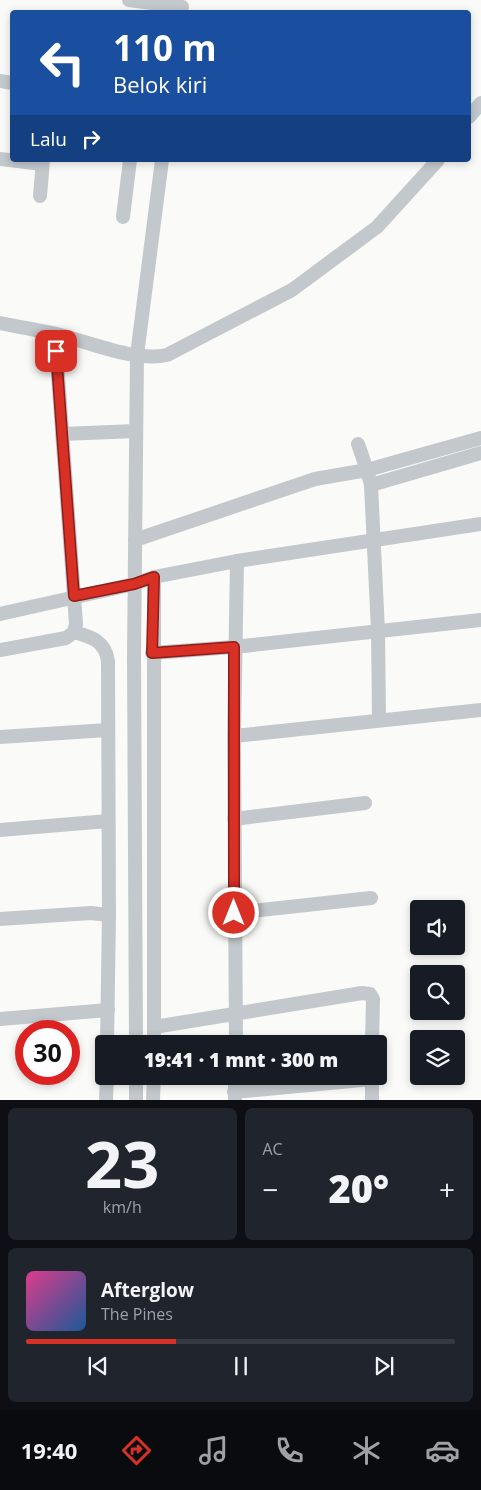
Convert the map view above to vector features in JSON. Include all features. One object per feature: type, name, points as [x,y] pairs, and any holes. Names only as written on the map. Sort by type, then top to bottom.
[{"type":"street","points":[[129,0],[149,5],[183,6]]},
{"type":"street","points":[[471,114],[481,102]]},
{"type":"street","points":[[40,196],[42,162]]},
{"type":"street","points":[[123,217],[130,162]]},
{"type":"street","points":[[136,1035],[134,584],[137,355],[162,162]]},
{"type":"street","points":[[0,323],[55,334],[137,355],[157,357],[167,355],[292,290],[377,227],[436,162]]},
{"type":"street","points":[[0,650],[66,638],[74,632],[76,624],[55,334]]},
{"type":"street","points":[[62,434],[136,431]]},
{"type":"street","points":[[135,540],[315,479],[367,470],[481,438]]},
{"type":"street","points":[[358,444],[371,485],[372,539],[378,631],[379,720]]},
{"type":"street","points":[[371,485],[481,453]]},
{"type":"street","points":[[0,614],[134,584],[154,577],[236,561],[481,524]]},
{"type":"street","points":[[236,561],[234,647],[236,1035]]},
{"type":"street","points":[[154,577],[152,653],[154,1035]]},
{"type":"street","points":[[152,653],[234,647],[481,620]]},
{"type":"street","points":[[74,632],[101,642],[107,651],[109,915],[107,1035]]},
{"type":"street","points":[[234,736],[481,710]]},
{"type":"street","points":[[0,737],[108,730]]},
{"type":"street","points":[[234,819],[365,803]]},
{"type":"street","points":[[0,830],[108,821]]},
{"type":"street","points":[[234,913],[371,898]]},
{"type":"street","points":[[0,919],[91,913],[109,915]]},
{"type":"street","points":[[154,1027],[362,993],[370,994],[373,999],[372,1035]]},
{"type":"street","points":[[0,1018],[108,1010]]},
{"type":"street","points":[[106,1100],[107,1085]]},
{"type":"street","points":[[136,1085],[136,1100]]},
{"type":"street","points":[[153,1100],[154,1085]]},
{"type":"street","points":[[235,1096],[319,1085]]},
{"type":"street","points":[[372,1085],[372,1100]]},
{"type":"route","points":[[56,351],[74,596],[134,584],[154,577],[152,653],[234,647],[234,913]]}]
